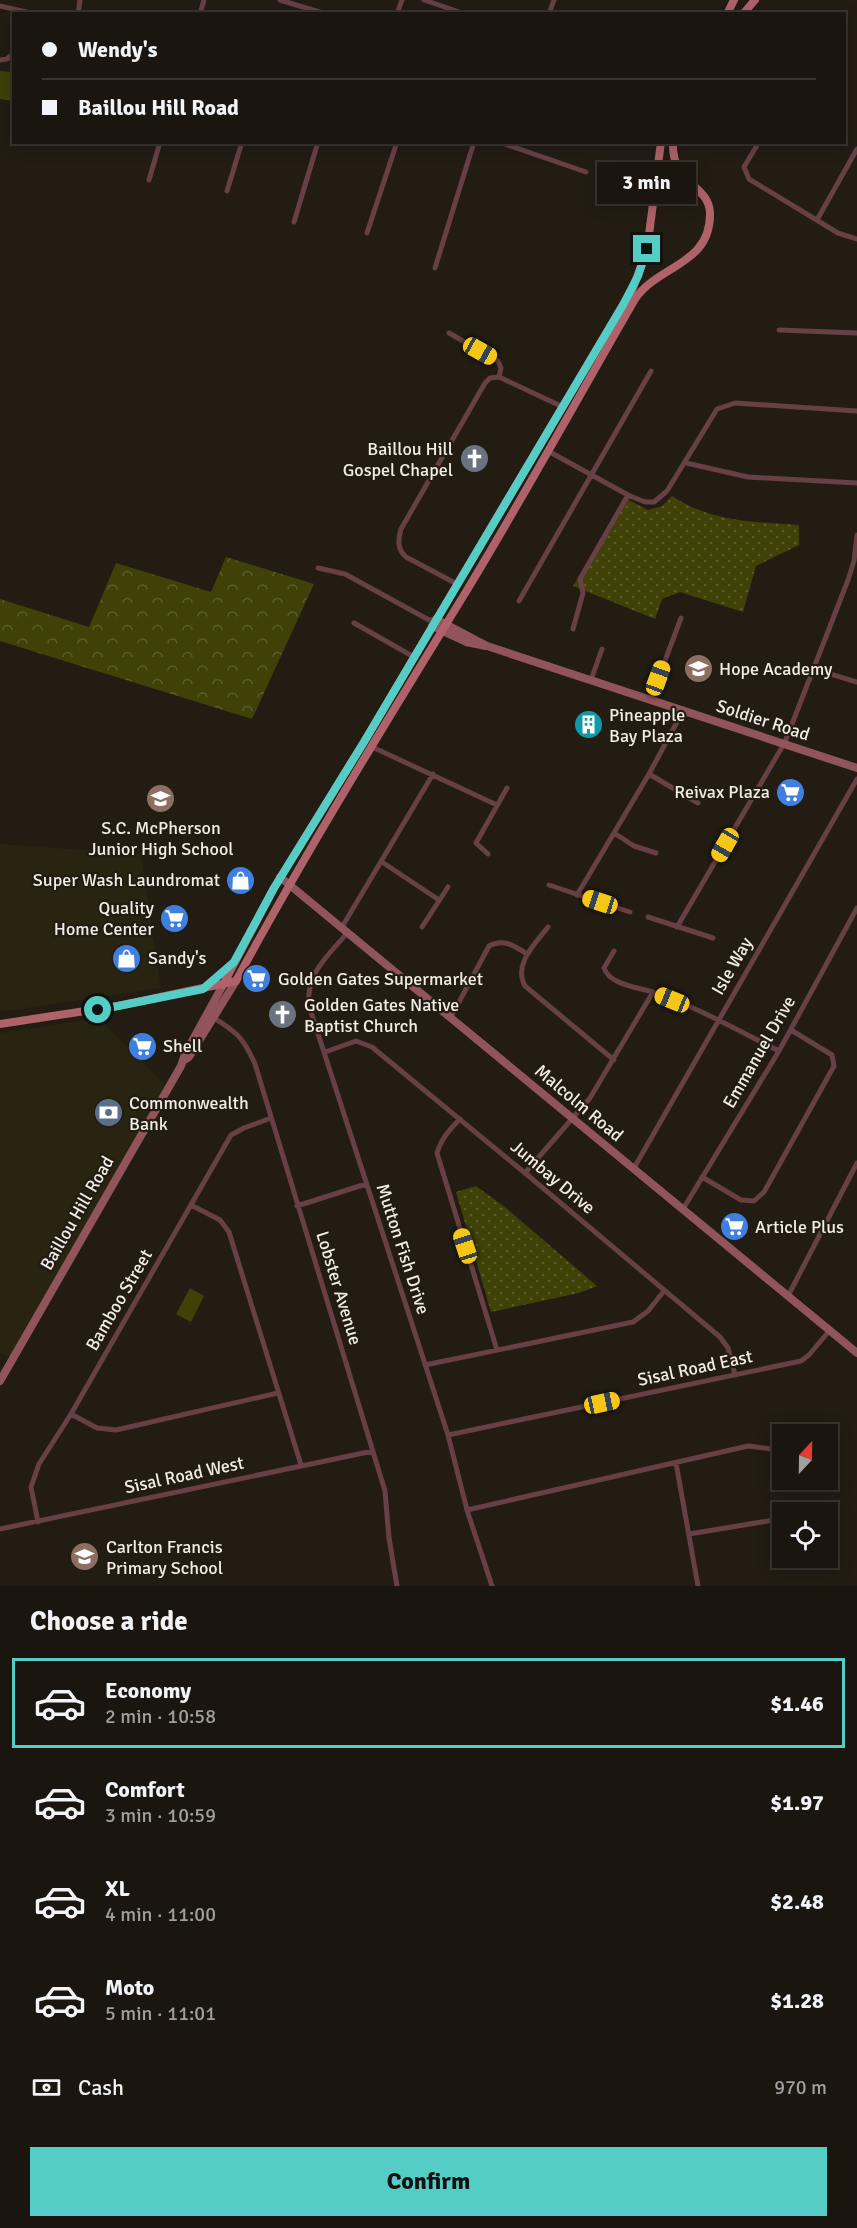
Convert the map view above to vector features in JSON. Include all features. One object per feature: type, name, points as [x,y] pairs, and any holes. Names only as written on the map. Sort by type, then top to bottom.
[{"type":"main road","points":[[745,12],[755,0]]},
{"type":"main road","name":"Baillou Hill Road","points":[[183,1061],[189,1057],[236,981],[368,744],[432,622],[457,584],[623,305],[641,268],[651,226],[661,144]]},
{"type":"main road","points":[[657,169],[676,165],[673,157],[673,144]]},
{"type":"main road","name":"Baillou Hill Road","points":[[0,1381],[2,1371],[183,1061],[280,878],[443,628],[635,299],[642,290],[692,256],[702,242],[709,223],[710,211],[706,199],[676,165]]},
{"type":"main road","points":[[641,268],[658,278]]},
{"type":"main road","name":"Soldier Road","points":[[432,622],[487,646],[785,742],[857,768]]},
{"type":"main road","name":"Malcolm Road","points":[[280,878],[291,884],[857,1353]]},
{"type":"main road","points":[[203,989],[234,962]]},
{"type":"main road","points":[[0,1024],[79,1013],[236,981]]},
{"type":"street","points":[[280,0],[319,12]]},
{"type":"street","points":[[424,0],[459,12]]},
{"type":"street","points":[[0,6],[23,12]]},
{"type":"street","points":[[149,180],[159,144]]},
{"type":"street","points":[[227,191],[241,144]]},
{"type":"street","points":[[294,222],[317,144]]},
{"type":"street","points":[[367,233],[396,144]]},
{"type":"street","points":[[435,268],[473,144]]},
{"type":"street","points":[[507,144],[586,172]]},
{"type":"street","points":[[758,144],[744,167],[748,179],[838,233],[857,239]]},
{"type":"street","points":[[817,220],[857,149]]},
{"type":"street","points":[[779,330],[857,333]]},
{"type":"street","points":[[449,333],[498,361],[501,368],[499,377]]},
{"type":"street","points":[[519,601],[651,371]]},
{"type":"street","points":[[457,584],[406,557],[398,544],[398,538],[485,383],[490,378],[499,377],[563,407]]},
{"type":"street","points":[[547,450],[628,495],[645,502],[654,502],[668,491],[717,409],[735,403],[857,411]]},
{"type":"street","points":[[686,463],[748,477],[857,483]]},
{"type":"street","points":[[573,628],[583,593],[580,579],[628,495]]},
{"type":"street","points":[[677,927],[785,742],[848,580],[854,561],[857,535]]},
{"type":"street","points":[[318,568],[345,574],[432,622]]},
{"type":"street","points":[[651,698],[681,618]]},
{"type":"street","points":[[354,623],[414,657]]},
{"type":"street","points":[[591,680],[602,649]]},
{"type":"street","points":[[814,669],[857,682]]},
{"type":"street","points":[[577,895],[649,774],[684,709]]},
{"type":"street","points":[[368,744],[497,805]]},
{"type":"street","points":[[345,929],[433,774]]},
{"type":"street","points":[[649,774],[699,803]]},
{"type":"street","name":"Isle Way","points":[[634,1168],[857,779]]},
{"type":"street","points":[[488,854],[476,843],[507,788]]},
{"type":"street","points":[[614,833],[634,846],[656,854]]},
{"type":"street","points":[[382,862],[439,900]]},
{"type":"street","points":[[549,885],[630,912]]},
{"type":"street","points":[[422,927],[448,887]]},
{"type":"street","name":"Emmanuel Drive","points":[[683,1209],[791,1030],[857,908]]},
{"type":"street","points":[[648,918],[713,938]]},
{"type":"street","points":[[548,927],[527,954],[521,978],[525,986],[614,1060]]},
{"type":"street","name":"Mutton Fish Drive","points":[[345,929],[312,978],[308,989],[310,1009],[448,1435],[467,1510],[492,1586]]},
{"type":"street","points":[[451,1017],[489,946],[504,942],[527,954]]},
{"type":"street","points":[[614,951],[604,968],[615,981],[653,992],[718,1020],[778,1051]]},
{"type":"street","points":[[525,1173],[590,1098],[653,992]]},
{"type":"street","name":"Lobster Avenue","points":[[214,1018],[235,1031],[246,1044],[255,1064],[373,1450],[384,1491],[397,1586]]},
{"type":"street","points":[[702,1178],[741,1200],[754,1201],[764,1192],[834,1066],[832,1054],[791,1030]]},
{"type":"street","name":"Jumbay Drive","points":[[325,1052],[356,1041],[372,1047],[720,1337],[728,1348],[735,1375]]},
{"type":"street","name":"Bamboo Street","points":[[38,1522],[31,1493],[34,1475],[39,1464],[71,1414],[231,1135],[271,1118]]},
{"type":"street","points":[[460,1119],[447,1132],[437,1153],[497,1350]]},
{"type":"street","points":[[788,1296],[857,1163]]},
{"type":"street","points":[[297,1206],[366,1184]]},
{"type":"street","points":[[191,1205],[220,1220],[229,1232],[301,1466]]},
{"type":"street","points":[[425,1365],[633,1322],[648,1311],[664,1291]]},
{"type":"street","name":"Sisal Road East","points":[[448,1435],[801,1360],[810,1355],[830,1330]]},
{"type":"street","points":[[71,1414],[97,1428],[117,1430],[278,1393]]},
{"type":"street","points":[[467,1510],[748,1446],[772,1449]]},
{"type":"street","name":"Sisal Road West","points":[[0,1529],[373,1450]]},
{"type":"street","points":[[676,1463],[698,1586]]},
{"type":"street","points":[[688,1534],[772,1520]]},
{"type":"shaded area","points":[[0,844],[141,854],[161,988],[0,1012]]},
{"type":"shaded area","points":[[99,1018],[167,1087],[11,1358],[0,1353],[0,1033]]},
{"type":"green space","points":[[0,71],[12,72],[12,101],[0,99]]},
{"type":"green space","points":[[672,496],[687,505],[717,516],[799,525],[799,545],[756,566],[743,612],[680,592],[662,599],[655,619],[573,586],[625,498],[648,510],[662,506]]},
{"type":"green space","points":[[226,557],[314,584],[252,719],[0,641],[0,599],[89,627],[116,563],[211,592]]},
{"type":"green space","points":[[476,1186],[506,1208],[597,1286],[579,1293],[491,1312],[456,1192]]},
{"type":"green space","points":[[190,1288],[204,1296],[191,1322],[176,1314]]},
{"type":"place","name":"Baillou Hill Gospel Chapel","points":[[474,459]]},
{"type":"place","name":"Hope Academy","points":[[698,669]]},
{"type":"place","name":"Pineapple Bay Plaza","points":[[588,725]]},
{"type":"place","name":"Reivax Plaza","points":[[791,792]]},
{"type":"place","name":"S.C. McPherson Junior High School","points":[[161,799]]},
{"type":"place","name":"Super Wash Laundromat","points":[[241,880]]},
{"type":"place","name":"Quality Home Center","points":[[175,918]]},
{"type":"place","name":"Sandy's","points":[[127,958]]},
{"type":"place","name":"Golden Gates Supermarket","points":[[257,979]]},
{"type":"place","name":"Golden Gates Native Baptist Church","points":[[283,1015]]},
{"type":"place","name":"Shell","points":[[142,1046]]},
{"type":"place","name":"Commonwealth Bank","points":[[108,1113]]},
{"type":"place","name":"Article Plus","points":[[734,1227]]},
{"type":"place","name":"Carlton Francis Primary School","points":[[85,1557]]},
{"type":"route","points":[[98,1010],[203,989],[234,962],[274,888],[364,742],[633,288],[647,249]]}]
